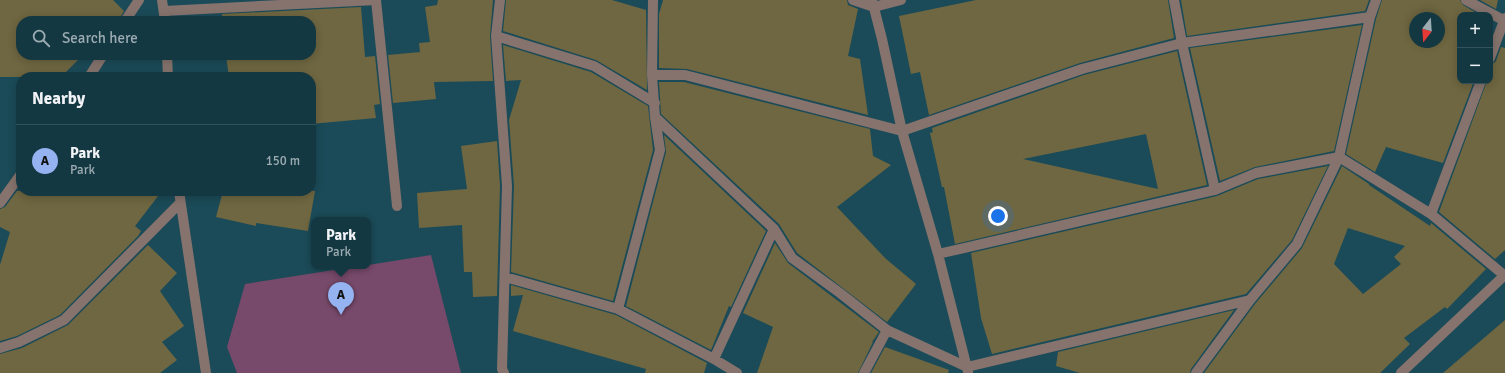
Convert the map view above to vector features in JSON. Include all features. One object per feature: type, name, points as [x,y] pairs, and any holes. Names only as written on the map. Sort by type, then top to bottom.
[{"type":"street","points":[[128,16],[139,0]]},
{"type":"street","points":[[162,0],[165,16],[380,0]]},
{"type":"street","points":[[376,0],[396,206]]},
{"type":"street","points":[[500,0],[496,36],[507,186],[505,372]]},
{"type":"street","points":[[618,309],[660,150],[655,117],[652,75],[653,0]]},
{"type":"street","points":[[853,0],[873,3],[901,0]]},
{"type":"street","points":[[1174,0],[1182,43],[1215,190]]},
{"type":"street","points":[[1196,373],[1250,300],[1297,244],[1338,156],[1370,17],[1376,0]]},
{"type":"street","points":[[1466,0],[1505,20],[1493,50]]},
{"type":"street","points":[[873,3],[902,131],[938,254],[967,370]]},
{"type":"street","points":[[652,75],[685,75],[902,131],[1082,69],[1182,43],[1370,17]]},
{"type":"street","points":[[496,36],[594,66],[655,103]]},
{"type":"street","points":[[92,72],[100,60]]},
{"type":"street","points":[[167,60],[168,72]]},
{"type":"street","points":[[1431,214],[1480,84]]},
{"type":"street","points":[[655,117],[774,229],[792,258],[887,330],[967,370],[1250,300]]},
{"type":"street","points":[[938,254],[1215,190],[1256,173],[1338,156],[1431,214],[1505,275],[1401,373]]},
{"type":"street","points":[[0,203],[16,181]]},
{"type":"street","points":[[179,196],[206,373]]},
{"type":"street","points":[[0,348],[19,342],[64,320],[180,203]]},
{"type":"street","points":[[714,359],[774,229]]},
{"type":"street","points":[[505,277],[618,309],[714,359],[737,373]]},
{"type":"street","points":[[864,373],[887,330]]},
{"type":"shaded area","points":[[431,255],[461,373],[237,373],[227,347],[245,284],[340,269],[371,269],[371,265]]},
{"type":"building","points":[[0,0],[113,0],[124,11],[121,16],[16,16],[16,60],[78,60],[66,72],[16,72],[16,77],[0,77]]},
{"type":"building","points":[[438,0],[493,0],[490,36],[493,81],[434,82],[436,99],[393,103],[388,55],[420,52],[419,43],[430,42],[425,7],[437,5]]},
{"type":"building","points":[[506,0],[612,0],[646,10],[647,90],[596,60],[503,31]]},
{"type":"building","points":[[663,0],[847,0],[848,5],[858,9],[848,56],[860,59],[868,115],[687,69],[659,68],[659,14]]},
{"type":"building","points":[[976,0],[1168,0],[1174,38],[1080,63],[929,115],[920,72],[911,74],[899,16]]},
{"type":"building","points":[[1181,0],[1369,0],[1365,11],[1187,36]]},
{"type":"building","points":[[1382,0],[1460,0],[1463,5],[1475,12],[1457,12],[1457,84],[1473,84],[1443,163],[1386,147],[1375,172],[1346,154],[1376,19]]},
{"type":"building","points":[[1480,0],[1498,0],[1496,9]]},
{"type":"building","points":[[361,7],[365,57],[375,56],[380,104],[374,105],[376,118],[316,124],[316,72],[228,72],[227,60],[316,60],[316,16],[222,16],[222,14]]},
{"type":"building","points":[[1362,25],[1334,151],[1255,167],[1220,181],[1190,48]]},
{"type":"building","points":[[503,45],[591,72],[648,106],[653,150],[613,301],[511,272],[514,186],[509,120],[521,80],[506,81]]},
{"type":"building","points":[[1501,47],[1505,48],[1505,250],[1495,259],[1439,212],[1486,84],[1493,84],[1493,63],[1496,61]]},
{"type":"building","points":[[1177,51],[1207,185],[955,244],[944,187],[942,187],[930,133],[933,132],[932,128],[1084,75]],"holes":[[[1146,134],[1158,189],[1023,159]]]},
{"type":"building","points":[[659,82],[684,82],[870,129],[873,156],[891,165],[837,207],[885,258],[916,284],[887,322],[797,253],[779,224],[661,114]]},
{"type":"building","points":[[664,135],[766,231],[731,307],[729,306],[711,350],[626,306],[666,152]]},
{"type":"building","points":[[497,141],[500,186],[497,296],[473,297],[472,272],[464,272],[462,225],[419,228],[417,193],[467,189],[461,146]]},
{"type":"building","points":[[1328,166],[1292,240],[1246,294],[992,354],[981,318],[971,253],[1217,196],[1258,179]]},
{"type":"building","points":[[1342,166],[1430,226],[1431,223],[1486,269],[1447,309],[1445,307],[1404,338],[1410,344],[1380,373],[1204,373],[1255,304],[1302,248]],"holes":[[[1348,228],[1405,246],[1394,257],[1401,264],[1363,294],[1334,264]]]},
{"type":"building","points":[[16,192],[16,196],[158,196],[135,226],[141,231],[138,236],[60,315],[17,336],[0,341],[0,265],[10,232],[0,227],[0,209],[5,207]]},
{"type":"building","points":[[222,196],[314,196],[308,231],[256,223],[256,226],[216,217]]},
{"type":"building","points":[[775,243],[788,263],[879,332],[872,342],[858,373],[757,373],[773,327],[743,313]]},
{"type":"building","points":[[148,245],[177,273],[160,291],[184,326],[162,342],[177,360],[160,373],[0,373],[0,354],[22,348],[68,325]]},
{"type":"building","points":[[511,285],[616,315],[707,363],[704,373],[645,373],[646,369],[513,331],[523,295],[511,296]]},
{"type":"building","points":[[1234,310],[1191,369],[1190,373],[1080,373],[1056,366],[1058,352]]},
{"type":"building","points":[[1505,320],[1505,373],[1443,373]]},
{"type":"building","points":[[885,347],[949,370],[948,373],[871,373]]},
{"type":"place","name":"Park","points":[[341,315]]}]
